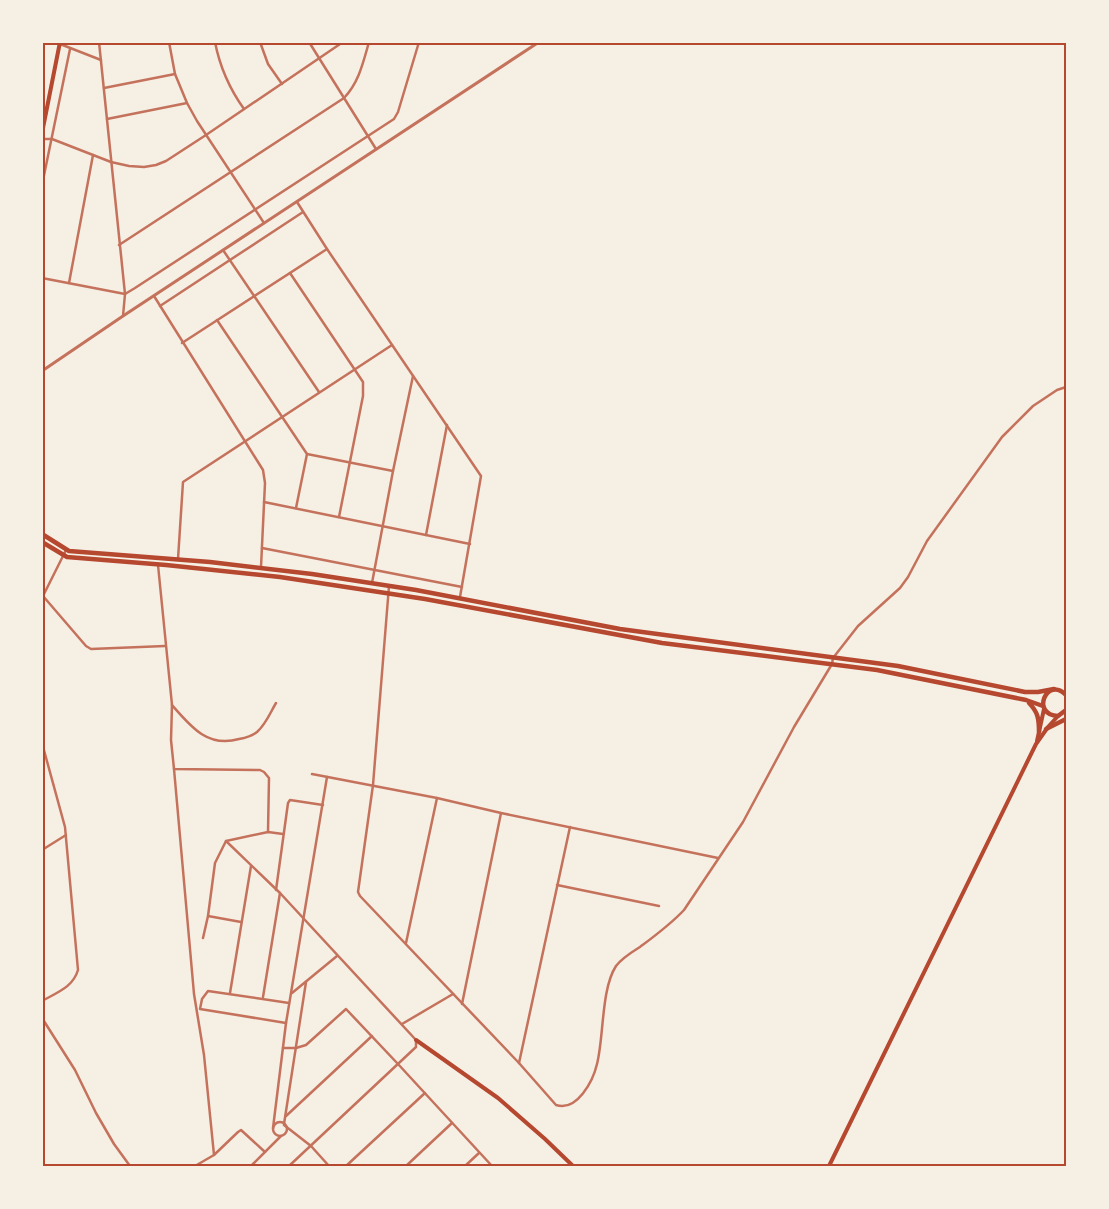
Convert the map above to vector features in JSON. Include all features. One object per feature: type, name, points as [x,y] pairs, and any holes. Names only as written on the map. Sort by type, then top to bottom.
[{"type":"main road","points":[[42,133],[60,44]]},
{"type":"main road","points":[[42,534],[66,550],[178,559],[372,583],[630,631],[898,666],[1025,692],[1054,689],[1066,694]]},
{"type":"main road","points":[[42,542],[64,556],[280,577],[388,593],[636,639],[910,676],[1026,700],[1044,707],[1050,714],[1062,715]]},
{"type":"main road","points":[[1036,744],[1044,707],[1044,697],[1054,689]]},
{"type":"main road","points":[[1026,700],[1036,710],[1039,717],[1039,732]]},
{"type":"main road","points":[[829,1166],[1036,744],[1046,729],[1066,710]]},
{"type":"main road","points":[[1046,729],[1066,719]]},
{"type":"main road","points":[[416,1040],[498,1098],[545,1139],[572,1166]]},
{"type":"street","points":[[100,42],[125,294],[123,316]]},
{"type":"street","points":[[169,42],[175,74],[187,103],[264,224]]},
{"type":"street","points":[[215,42],[221,69],[228,85],[244,109]]},
{"type":"street","points":[[260,42],[268,64],[282,84]]},
{"type":"street","points":[[309,42],[318,60],[377,150]]},
{"type":"street","points":[[42,139],[52,139],[111,162],[144,167],[156,165],[166,161],[206,135],[343,42]]},
{"type":"street","points":[[120,245],[344,98],[360,75],[369,42]]},
{"type":"street","points":[[42,278],[125,294],[394,120],[419,42]]},
{"type":"street","points":[[42,371],[539,42]]},
{"type":"street","points":[[60,44],[101,60]]},
{"type":"street","points":[[42,185],[70,49]]},
{"type":"street","points":[[104,88],[175,74]]},
{"type":"street","points":[[107,119],[187,103]]},
{"type":"street","points":[[69,283],[93,155]]},
{"type":"street","points":[[298,202],[327,249],[482,476],[459,599]]},
{"type":"street","points":[[160,306],[304,212]]},
{"type":"street","points":[[182,343],[327,249]]},
{"type":"street","points":[[223,250],[319,392]]},
{"type":"street","points":[[290,273],[363,382],[364,388],[339,517]]},
{"type":"street","points":[[154,296],[265,475],[261,568]]},
{"type":"street","points":[[217,320],[307,454],[393,470]]},
{"type":"street","points":[[178,559],[183,482],[392,345]]},
{"type":"street","points":[[372,583],[413,376]]},
{"type":"street","points":[[389,586],[373,786],[358,892],[556,1105],[562,1107],[569,1106],[578,1099],[592,1078],[597,1065],[609,985],[616,966],[673,922],[684,910],[743,822],[794,727],[832,664],[833,658],[858,626],[900,588],[908,578],[927,541],[1002,437],[1033,406],[1066,386]]},
{"type":"street","points":[[426,535],[447,425]]},
{"type":"street","points":[[296,508],[307,454]]},
{"type":"street","points":[[264,502],[470,544]]},
{"type":"street","points":[[262,548],[462,587]]},
{"type":"street","points":[[66,550],[43,596],[86,646],[91,649],[166,646]]},
{"type":"street","points":[[158,565],[172,705],[170,740],[185,905],[204,1055],[214,1155]]},
{"type":"street","points":[[172,705],[196,731],[208,738],[229,742],[255,733],[264,724],[276,703]]},
{"type":"street","points":[[42,743],[66,836],[78,970],[76,978],[70,985],[42,1001]]},
{"type":"street","points":[[174,769],[260,770],[264,772],[269,778],[268,832]]},
{"type":"street","points":[[312,774],[437,798],[570,828],[718,858]]},
{"type":"street","points":[[281,1136],[275,1134],[273,1128],[286,1023],[327,777]]},
{"type":"street","points":[[406,944],[437,798]]},
{"type":"street","points":[[276,890],[289,801],[323,805]]},
{"type":"street","points":[[462,1004],[501,813]]},
{"type":"street","points":[[519,1064],[570,828]]},
{"type":"street","points":[[226,840],[268,832],[283,834]]},
{"type":"street","points":[[42,850],[66,836]]},
{"type":"street","points":[[226,840],[280,893],[416,1040],[416,1047],[289,1166]]},
{"type":"street","points":[[202,938],[208,916],[215,864],[226,840]]},
{"type":"street","points":[[230,993],[251,866]]},
{"type":"street","points":[[557,885],[659,906]]},
{"type":"street","points":[[263,998],[280,893]]},
{"type":"street","points":[[208,916],[241,922]]},
{"type":"street","points":[[291,993],[337,956]]},
{"type":"street","points":[[250,1166],[286,1132],[284,1124],[306,982]]},
{"type":"street","points":[[198,1009],[208,991],[289,1003]]},
{"type":"street","points":[[402,1024],[453,994]]},
{"type":"street","points":[[198,1009],[286,1023]]},
{"type":"street","points":[[283,1048],[296,1048],[306,1045],[346,1009],[492,1166]]},
{"type":"street","points":[[42,1018],[75,1070],[105,1130],[130,1166]]},
{"type":"street","points":[[285,1117],[372,1036]]},
{"type":"street","points":[[346,1166],[425,1093]]},
{"type":"street","points":[[273,1128],[277,1123],[284,1124],[311,1146],[329,1166]]},
{"type":"street","points":[[406,1166],[452,1123]]},
{"type":"street","points":[[194,1166],[214,1155],[241,1130],[265,1152]]},
{"type":"street","points":[[465,1166],[479,1153]]}]
